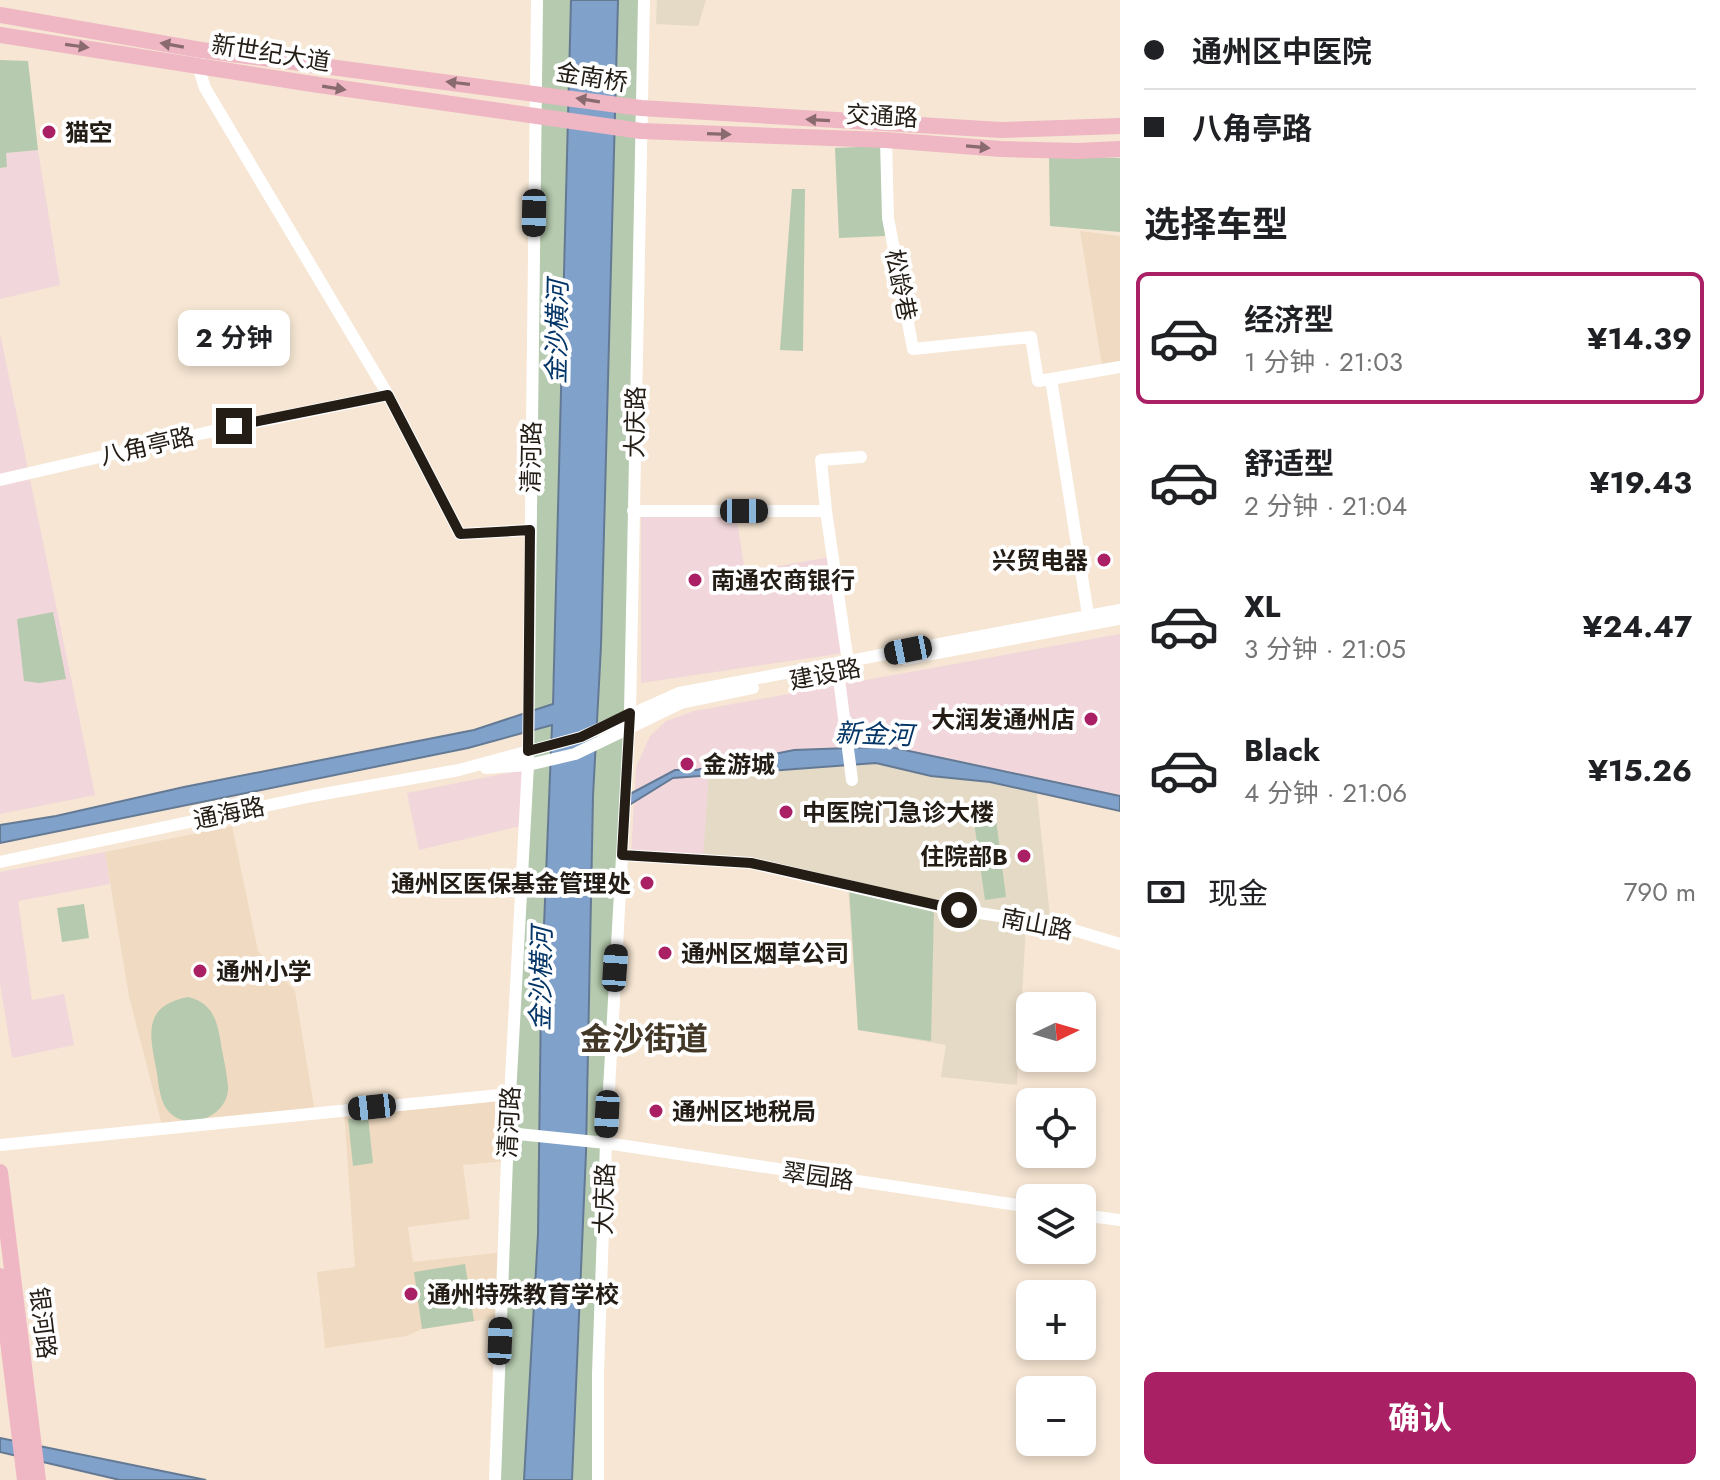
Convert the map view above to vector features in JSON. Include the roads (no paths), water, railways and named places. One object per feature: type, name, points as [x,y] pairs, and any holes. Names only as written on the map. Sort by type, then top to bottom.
[{"type":"main road","name":"新世纪大道","points":[[0,15],[200,58],[535,118]]},
{"type":"main road","name":"新世纪大道","points":[[0,35],[535,92]]},
{"type":"main road","name":"金南桥","points":[[535,92],[641,108]]},
{"type":"main road","name":"交通路","points":[[641,108],[1001,130],[1120,126]]},
{"type":"main road","name":"金南桥","points":[[535,118],[641,131]]},
{"type":"main road","name":"交通路","points":[[641,131],[886,140],[1001,149],[1120,149]]},
{"type":"main road","name":"银河路","points":[[0,1172],[6,1302],[25,1480]]},
{"type":"main road","name":"银河路","points":[[0,1276],[38,1480]]},
{"type":"street","points":[[535,92],[537,0]]},
{"type":"street","points":[[641,108],[644,0]]},
{"type":"street","points":[[200,58],[213,101],[388,395],[460,534],[530,530]]},
{"type":"street","name":"清河路","points":[[495,1480],[508,1133],[528,765],[535,92]]},
{"type":"street","name":"大庆路","points":[[598,1480],[598,1374],[606,1143],[630,720],[641,108]]},
{"type":"street","name":"松龄巷","points":[[886,140],[888,218],[913,349],[1031,337],[1038,381],[1051,379],[1088,615]]},
{"type":"street","points":[[1051,379],[1120,367]]},
{"type":"street","name":"八角亭路","points":[[0,480],[388,395]]},
{"type":"street","points":[[851,774],[821,460],[861,457]]},
{"type":"street","points":[[633,511],[826,511]]},
{"type":"street","name":"建设路","points":[[843,667],[1120,610]]},
{"type":"street","name":"建设路","points":[[630,720],[679,693],[1120,619]]},
{"type":"street","name":"通海路","points":[[0,862],[312,796],[459,770],[581,737],[630,720]]},
{"type":"street","name":"通海路","points":[[459,770],[528,765],[575,754],[630,720]]},
{"type":"street","name":"南山路","points":[[622,855],[751,863],[934,906],[1057,925],[1120,944]]},
{"type":"street","points":[[0,1145],[510,1094]]},
{"type":"street","name":"翠园路","points":[[508,1133],[606,1143],[1016,1205]]},
{"type":"street","points":[[1096,1217],[1120,1220]]},
{"type":"water","points":[[571,0],[618,0],[601,646],[593,796],[586,1152],[572,1480],[524,1480],[538,1234],[541,1001],[552,725],[468,748],[0,843],[0,825],[474,730],[553,704]]},
{"type":"water","points":[[895,748],[1120,796],[1120,811],[990,782],[931,776],[876,763],[673,778],[629,805],[630,794],[675,770],[696,770],[794,750]]},
{"type":"water","points":[[0,1438],[206,1480],[120,1480],[0,1452]]},
{"type":"place","name":"猫空","points":[[49,132]]},
{"type":"place","name":"兴贸电器","points":[[1104,560]]},
{"type":"place","name":"南通农商银行","points":[[695,580]]},
{"type":"place","name":"大润发通州店","points":[[1091,719]]},
{"type":"place","name":"金游城","points":[[687,764]]},
{"type":"place","name":"中医院门急诊大楼","points":[[786,812]]},
{"type":"place","name":"住院部B","points":[[1024,856]]},
{"type":"place","name":"通州区医保基金管理处","points":[[647,883]]},
{"type":"place","name":"通州区烟草公司","points":[[665,953]]},
{"type":"place","name":"通州小学","points":[[200,971]]},
{"type":"place","name":"通州区地税局","points":[[656,1111]]},
{"type":"place","name":"通州特殊教育学校","points":[[411,1294]]},
{"type":"district","name":"金沙街道","points":[[644,1039]]},
{"type":"water label","name":"金沙横河","points":[[557,332]]},
{"type":"water label","name":"新金河","points":[[874,734]]},
{"type":"water label","name":"金沙横河","points":[[541,979]]}]
